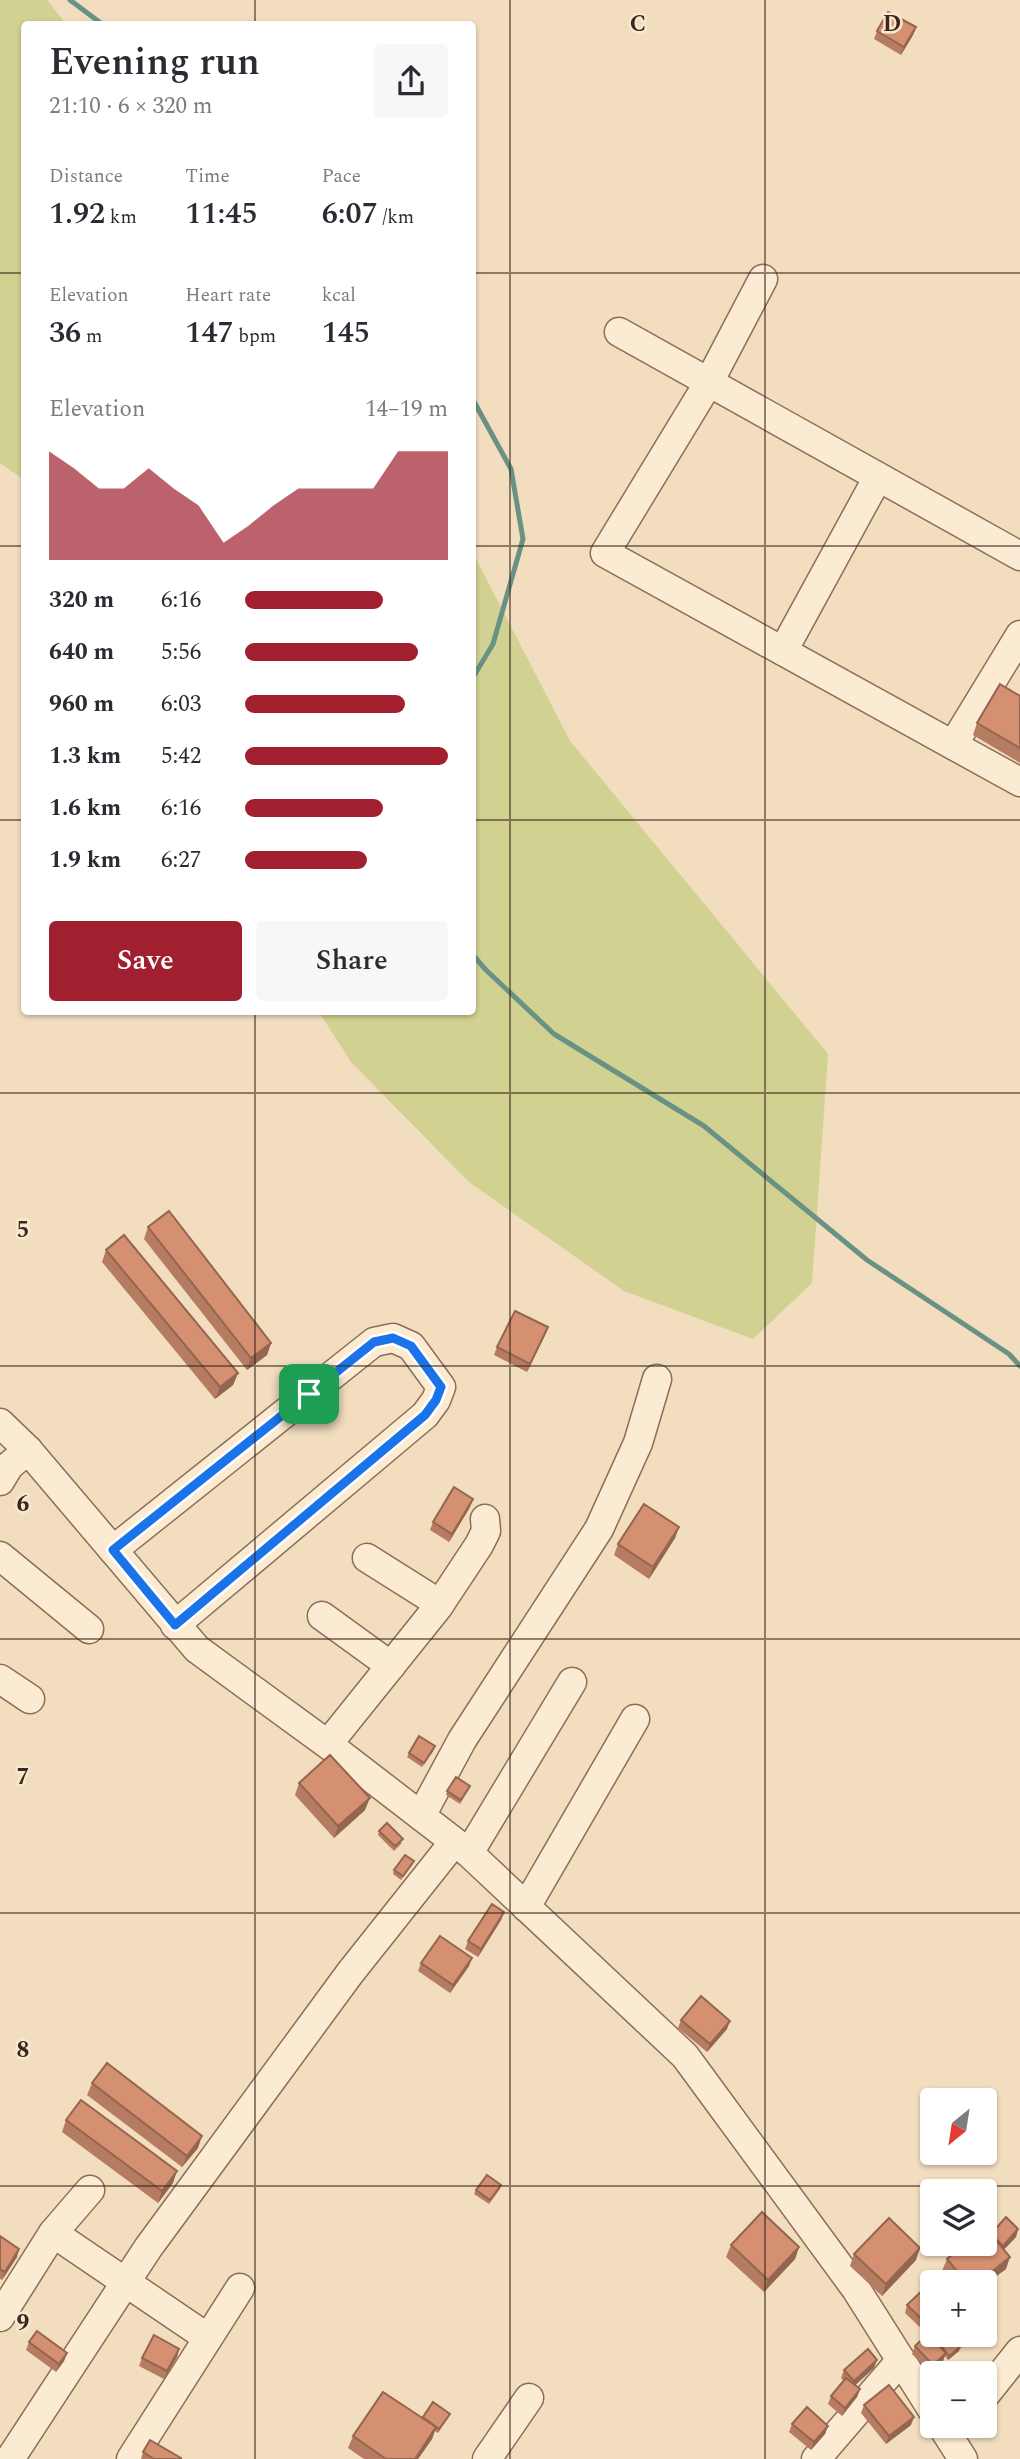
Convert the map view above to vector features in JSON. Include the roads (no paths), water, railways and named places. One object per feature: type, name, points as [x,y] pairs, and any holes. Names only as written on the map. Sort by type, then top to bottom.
[{"type":"street","points":[[763,279],[709,382],[605,553],[1020,782]]},
{"type":"street","points":[[619,332],[1020,556]]},
{"type":"street","points":[[783,651],[878,477]]},
{"type":"street","points":[[953,746],[1020,635]]},
{"type":"street","points":[[113,1550],[374,1342],[393,1338],[411,1346],[441,1387],[436,1400],[425,1415],[175,1625]]},
{"type":"street","points":[[421,1816],[462,1740],[598,1530],[638,1443],[657,1379]]},
{"type":"street","points":[[0,1423],[9,1464],[113,1550],[197,1649],[328,1744],[461,1848],[685,2056],[856,2289],[920,2390]]},
{"type":"street","points":[[328,1744],[440,1604],[479,1545],[486,1531],[485,1519]]},
{"type":"street","points":[[0,1556],[89,1629]]},
{"type":"street","points":[[367,1558],[440,1604]]},
{"type":"street","points":[[322,1616],[391,1666]]},
{"type":"street","points":[[0,1679],[30,1699]]},
{"type":"street","points":[[10,2459],[148,2248],[350,1973],[461,1848],[572,1682]]},
{"type":"street","points":[[526,1907],[635,1719]]},
{"type":"street","points":[[0,2317],[53,2234],[90,2190]]},
{"type":"street","points":[[53,2234],[208,2338]]},
{"type":"street","points":[[131,2459],[240,2288]]},
{"type":"street","points":[[997,2380],[1020,2351]]},
{"type":"street","points":[[816,2459],[901,2360]]},
{"type":"street","points":[[487,2459],[528,2398]]},
{"type":"waterway","points":[[70,0],[98,21]]},
{"type":"waterway","points":[[476,405],[511,469],[523,539],[493,644],[476,672]]},
{"type":"waterway","points":[[476,959],[554,1034],[704,1126],[867,1260],[1009,1354],[1020,1366]]}]
